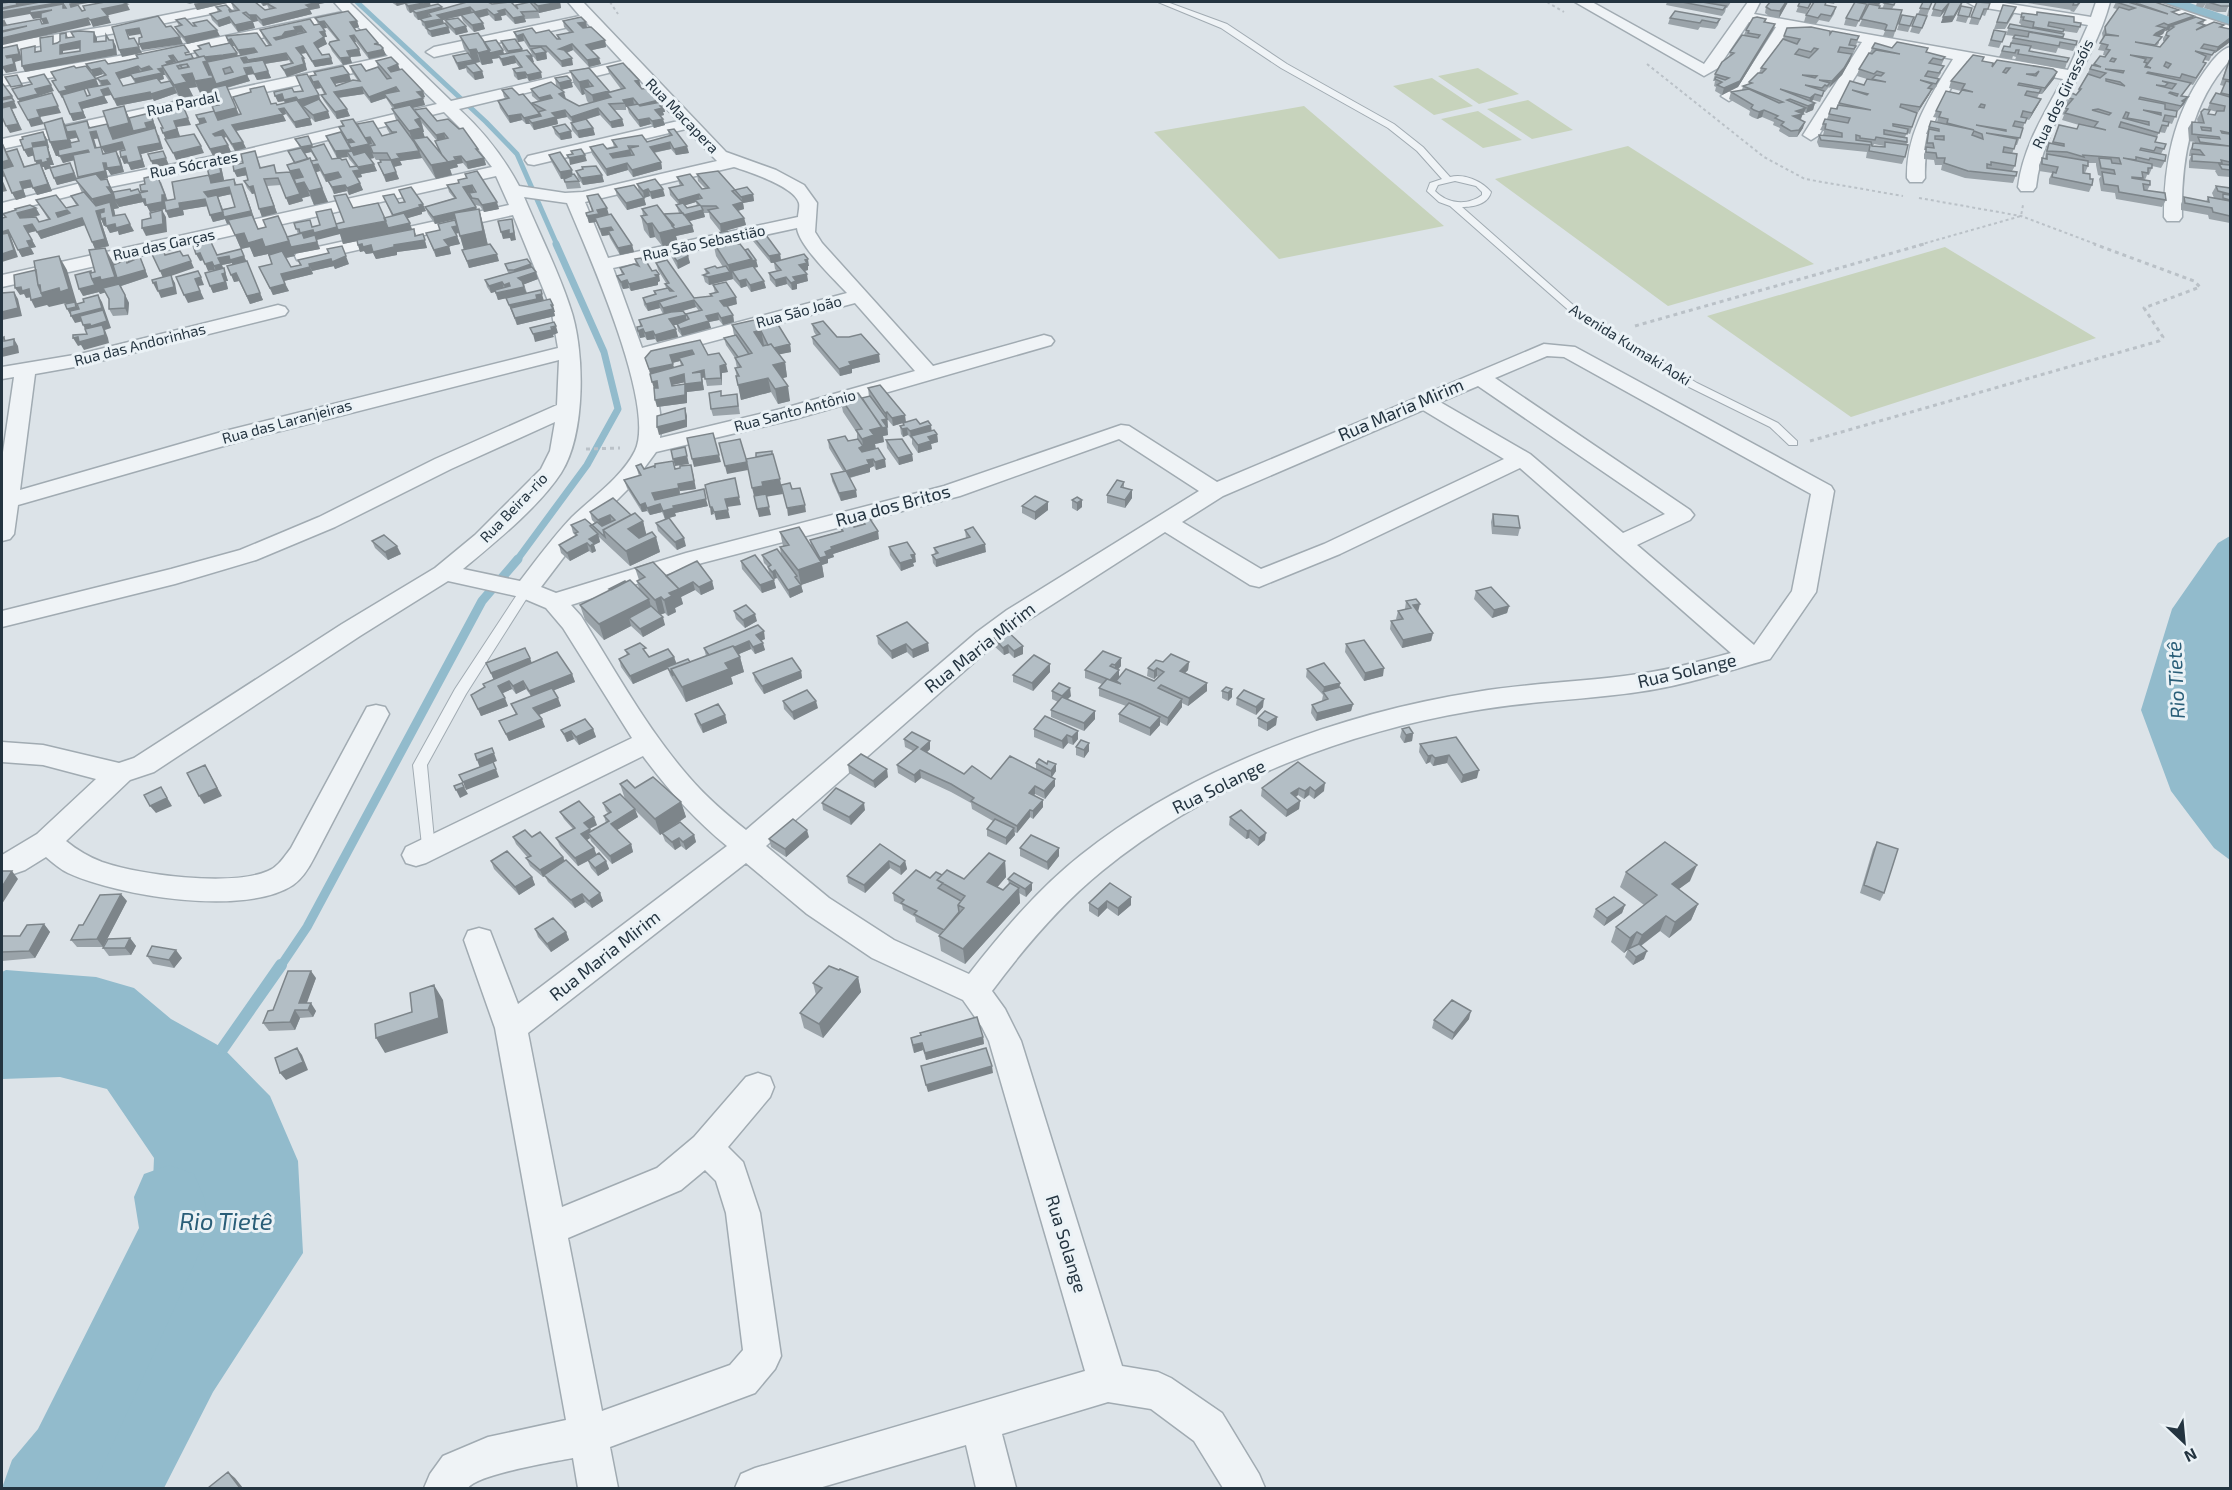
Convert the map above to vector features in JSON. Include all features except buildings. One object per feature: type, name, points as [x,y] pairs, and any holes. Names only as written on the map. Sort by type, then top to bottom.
[{"type":"street","points":[[163,2],[179,16]]},
{"type":"street","points":[[2,48],[250,2]]},
{"type":"street","name":"Rua Macapera","points":[[575,2],[720,156],[770,174],[798,189],[808,203],[806,232],[815,246],[928,373]]},
{"type":"street","points":[[1582,2],[1696,68],[1709,70],[1754,2]]},
{"type":"street","points":[[1974,2],[2098,22]]},
{"type":"street","name":"Rua dos Girassóis","points":[[2027,187],[2031,163],[2039,139],[2073,76],[2098,22],[2103,2]]},
{"type":"street","points":[[2145,2],[2230,31]]},
{"type":"street","points":[[2,81],[177,51],[347,7]]},
{"type":"street","name":"Rua Beira-rio","points":[[120,773],[144,765],[342,635],[454,574],[550,471],[561,451],[568,408],[569,351],[561,308],[519,196],[484,143],[451,106],[347,7]]},
{"type":"street","points":[[1746,17],[2073,76]]},
{"type":"street","points":[[434,52],[590,18]]},
{"type":"street","points":[[1729,96],[1747,85],[1785,25]]},
{"type":"street","points":[[1811,135],[1870,41]]},
{"type":"street","points":[[2173,217],[2172,188],[2176,156],[2185,120],[2212,73],[2230,52]]},
{"type":"street","points":[[1916,178],[1915,152],[1921,131],[1962,57]]},
{"type":"street","name":"Rua Pardal","points":[[2,144],[400,58]]},
{"type":"street","name":"Rua Sócrates","points":[[2,208],[89,186],[244,155],[631,63]]},
{"type":"street","points":[[534,160],[688,124]]},
{"type":"street","points":[[304,256],[519,196],[552,195],[574,198],[733,162]]},
{"type":"street","name":"Rua das Garças","points":[[2,281],[502,170]]},
{"type":"street","points":[[520,589],[631,470],[649,418],[636,356],[574,198]]},
{"type":"street","name":"Rua São Sebastião","points":[[602,265],[806,221]]},
{"type":"street","name":"Rua São João","points":[[636,356],[858,296]]},
{"type":"street","name":"Rua das Andorinhas","points":[[2,373],[25,371],[80,360],[278,311]]},
{"type":"street","name":"Rua Santo Antônio","points":[[638,448],[787,414],[1044,341]]},
{"type":"street","name":"Rua Maria Mirim","points":[[510,1029],[746,847],[986,638],[1016,616],[1215,491],[1544,350],[1568,351],[1823,491]]},
{"type":"street","name":"Rua das Laranjeiras","points":[[6,501],[321,412],[569,351]]},
{"type":"street","points":[[2,534],[25,371]]},
{"type":"street","points":[[1479,377],[1682,515],[1622,543]]},
{"type":"street","points":[[1423,401],[1522,459],[1751,656]]},
{"type":"street","points":[[2,619],[164,579],[248,555],[327,522],[443,464],[568,408]]},
{"type":"street","name":"Rua dos Britos","points":[[555,602],[694,558],[952,491],[1121,431],[1215,491]]},
{"type":"street","points":[[1165,522],[1259,579],[1332,549],[1522,459]]},
{"type":"street","name":"Rua Solange","points":[[1108,1383],[1005,1041],[994,1018],[974,992],[1007,949],[1091,864],[1147,824],[1218,784],[1302,748],[1371,724],[1458,704],[1650,682],[1761,653],[1804,592],[1823,491]]},
{"type":"street","points":[[454,574],[520,589],[555,602],[572,622],[648,742],[679,784],[746,847],[818,906],[883,949],[974,992]]},
{"type":"street","points":[[47,843],[76,864],[119,879],[167,887],[223,888],[268,883],[289,872],[301,856],[376,714]]},
{"type":"street","points":[[422,852],[648,742]]},
{"type":"street","points":[[2,752],[44,754],[104,771],[120,773]]},
{"type":"street","points":[[2,867],[47,843],[120,773]]},
{"type":"street","points":[[478,940],[510,1029],[598,1488]]},
{"type":"street","points":[[549,1229],[669,1179],[706,1148],[758,1087]]},
{"type":"street","points":[[444,1488],[457,1470],[488,1457],[588,1435],[742,1380],[762,1356],[744,1213],[731,1173],[706,1148]]},
{"type":"street","points":[[755,1488],[1108,1383],[1158,1391],[1208,1427],[1245,1488]]},
{"type":"street","points":[[979,1421],[996,1488]]},
{"type":"lane","points":[[1162,2],[1224,26],[1284,66],[1391,126],[1420,149],[1447,179],[1472,181],[1487,192],[1486,196],[1478,202],[1453,204]]},
{"type":"lane","name":"Avenida Kumaki Aoki","points":[[1447,179],[1434,183],[1431,191],[1438,199],[1453,204],[1555,296],[1608,334],[1693,384],[1774,425],[1792,443]]},
{"type":"lane","points":[[422,852],[420,765],[520,589]]},
{"type":"path","points":[[1547,2],[1566,13]]},
{"type":"path","points":[[1642,59],[1764,157],[1805,179],[1907,196]]},
{"type":"path","points":[[2020,216],[2027,187]]},
{"type":"path","points":[[1792,443],[1821,439],[2159,341],[2163,337],[2144,308],[2200,287],[2194,281],[2020,216],[1918,198]]},
{"type":"path","points":[[1608,334],[2020,216]]},
{"type":"path","points":[[580,450],[638,448]]},
{"type":"green space","points":[[1478,68],[1519,94],[1479,104],[1438,76]]},
{"type":"green space","points":[[1432,78],[1473,106],[1434,115],[1393,86]]},
{"type":"green space","points":[[1528,100],[1573,130],[1532,139],[1487,109]]},
{"type":"green space","points":[[1304,106],[1444,226],[1279,259],[1154,132]]},
{"type":"green space","points":[[1478,111],[1522,140],[1483,148],[1441,119]]},
{"type":"green space","points":[[1628,146],[1814,264],[1668,306],[1495,179]]},
{"type":"green space","points":[[1945,247],[2096,338],[1851,417],[1707,316]]},
{"type":"water","name":"Rio Tietê","points":[[2230,536],[2230,860],[2214,848],[2171,791],[2141,710],[2172,609],[2218,543]]},
{"type":"water","name":"Rio Tietê","points":[[6,970],[96,977],[134,988],[171,1019],[223,1048],[270,1096],[298,1161],[303,1253],[213,1392],[164,1488],[77,1488],[92,1472],[143,1367],[162,1296],[151,1227],[154,1158],[107,1089],[60,1077],[2,1079],[2,972]]},
{"type":"waterway","points":[[357,2],[486,122],[517,154],[557,245]]},
{"type":"waterway","points":[[2161,2],[2230,27]]},
{"type":"waterway","points":[[517,560],[587,465],[618,409],[604,352],[556,244]]},
{"type":"waterway","points":[[280,967],[307,927],[482,601],[518,559]]},
{"type":"waterway","points":[[223,1048],[281,965]]},
{"type":"waterway","name":"Rio Tietê","points":[[40,1488],[66,1457],[175,1230],[169,1197]]}]
